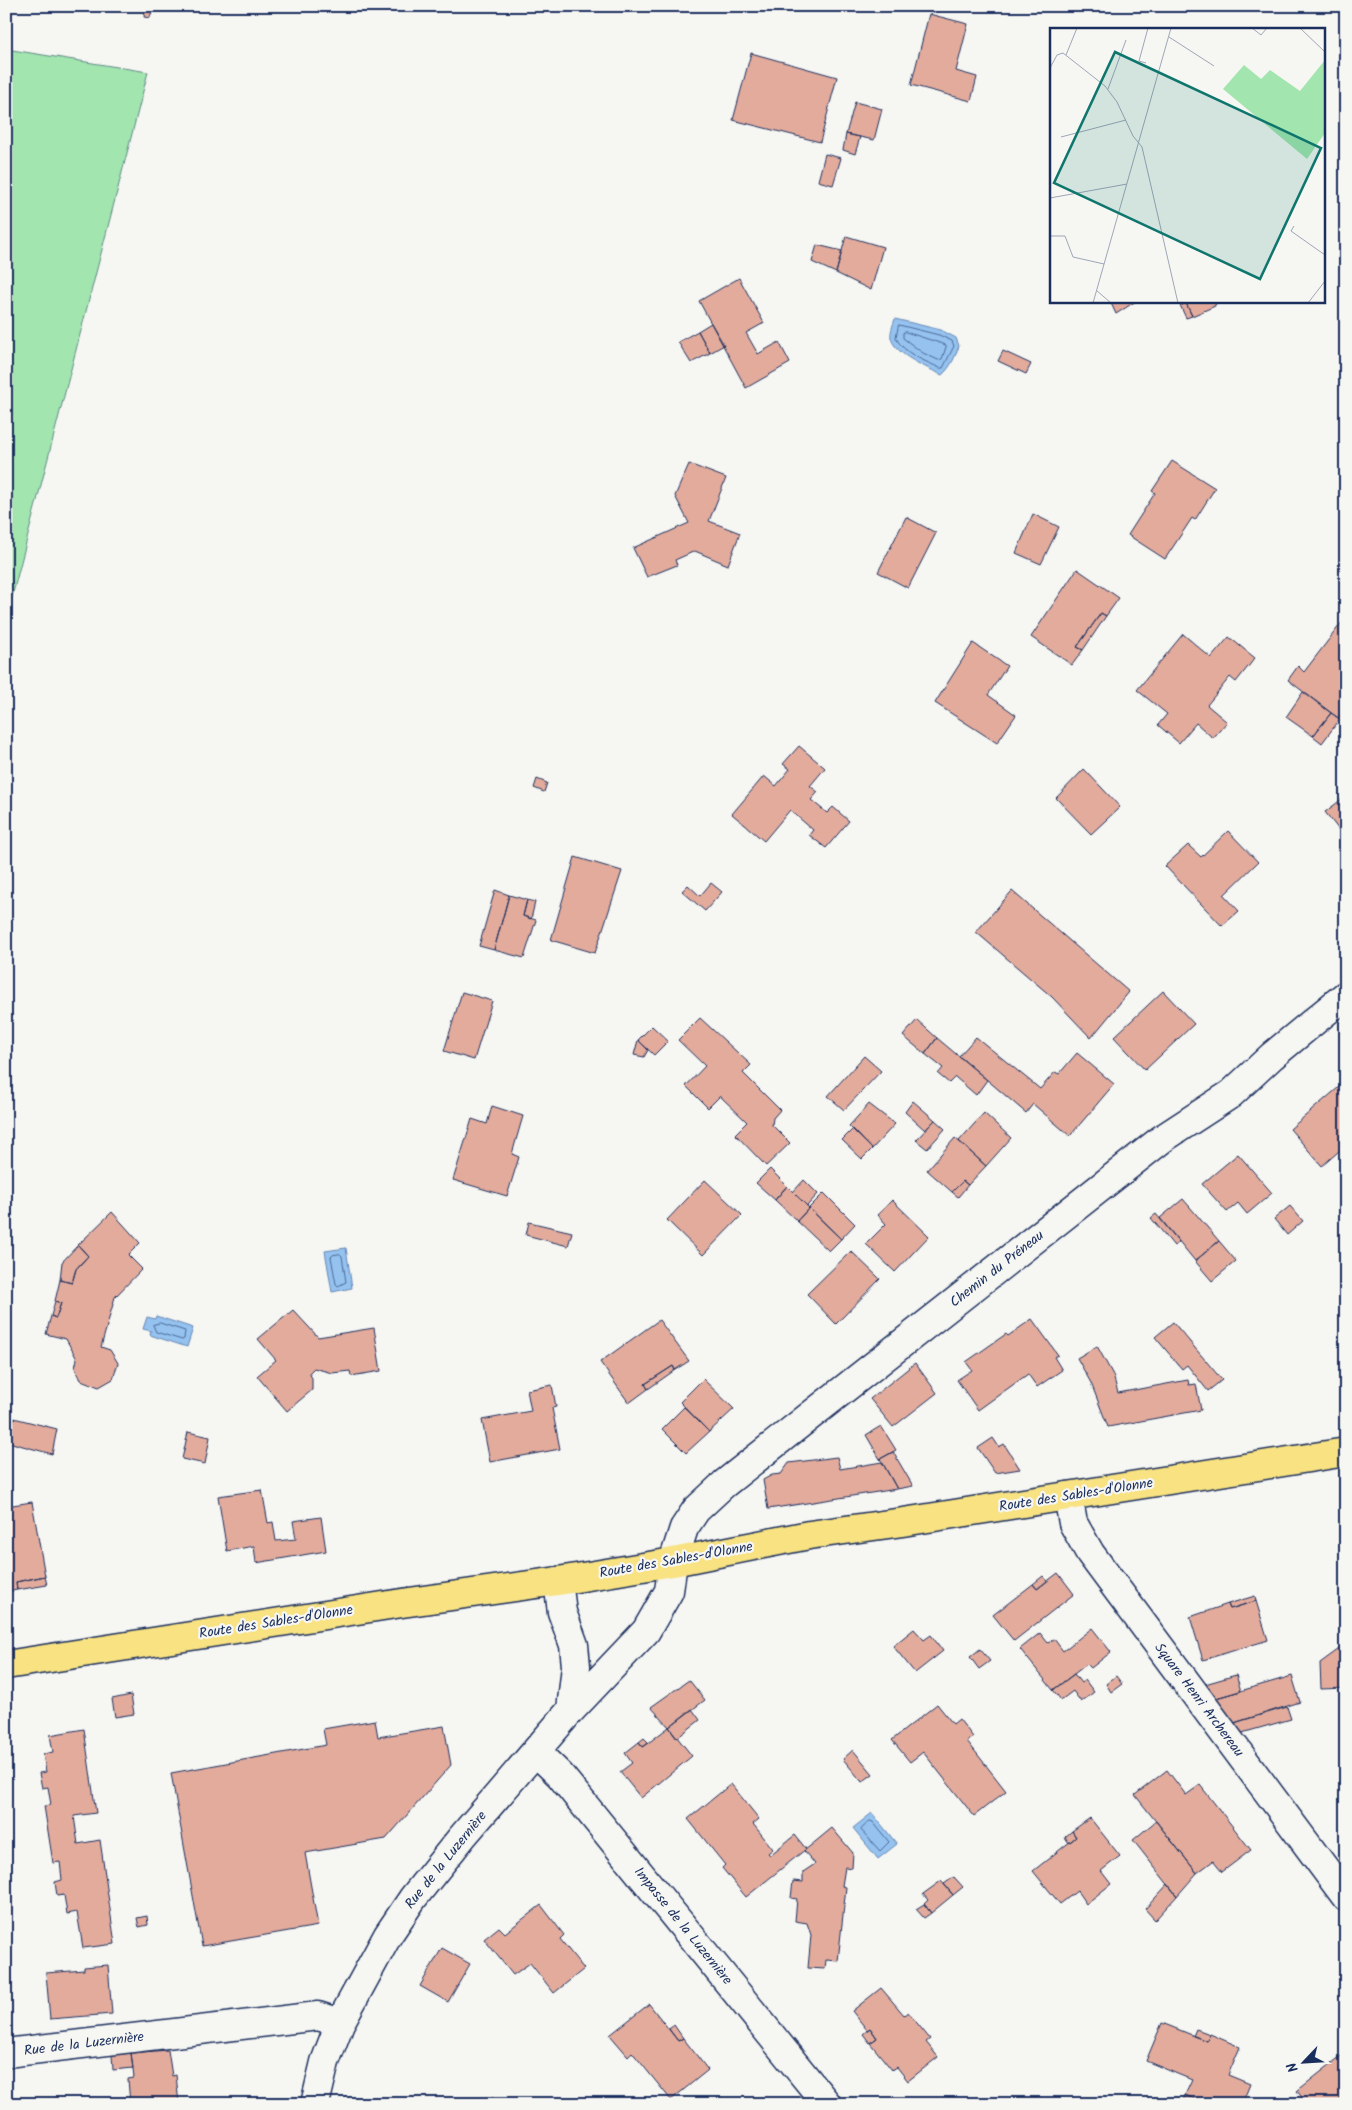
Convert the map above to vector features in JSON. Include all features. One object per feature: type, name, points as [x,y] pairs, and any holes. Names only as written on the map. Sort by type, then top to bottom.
[{"type":"main road","name":"Route des Sables-d'Olonne","points":[[6,1665],[402,1603],[558,1581],[673,1562],[809,1535],[1346,1452]]},
{"type":"street","name":"Chemin du Préneau","points":[[673,1562],[684,1528],[690,1517],[724,1484],[1162,1139],[1231,1094],[1272,1056],[1346,995]]},
{"type":"street","name":"Square Henri Archereau","points":[[1068,1496],[1073,1523],[1090,1552],[1346,1897]]},
{"type":"street","name":"Rue de la Luzernière","points":[[315,2104],[325,2062],[340,2023],[388,1935],[413,1898],[462,1837],[571,1710],[646,1631],[669,1591],[673,1562]]},
{"type":"street","points":[[558,1581],[562,1612],[574,1645],[576,1666],[571,1710]]},
{"type":"street","name":"Impasse de la Luzernière","points":[[536,1752],[560,1775],[827,2104]]},
{"type":"street","name":"Rue de la Luzernière","points":[[6,2053],[318,2016],[340,2023]]},
{"type":"green space","points":[[6,49],[148,72],[6,620]]},
{"type":"water","points":[[895,319],[941,330],[956,338],[959,346],[950,365],[942,375],[913,360],[899,350],[891,338]]},
{"type":"water","points":[[346,1248],[352,1288],[332,1292],[325,1251]]},
{"type":"water","points":[[156,1316],[193,1328],[187,1347],[150,1335],[151,1331],[143,1329],[147,1317],[155,1319]]},
{"type":"water","points":[[872,1813],[897,1844],[878,1859],[853,1828]]},
{"type":"water","points":[[115,2098],[116,2104],[75,2104],[75,2102]]},
{"type":"building","points":[[146,6],[153,7],[150,18],[144,17]]},
{"type":"building","points":[[929,14],[968,24],[956,71],[977,77],[971,101],[911,85]]},
{"type":"building","points":[[751,53],[837,77],[820,142],[733,120]]},
{"type":"building","points":[[855,102],[882,109],[874,140],[846,134]]},
{"type":"building","points":[[846,134],[860,137],[855,154],[843,150]]},
{"type":"building","points":[[825,154],[841,158],[833,185],[818,181]]},
{"type":"building","points":[[846,236],[883,247],[871,290],[836,273]]},
{"type":"building","points":[[817,245],[842,251],[836,273],[812,262]]},
{"type":"building","points":[[739,278],[764,323],[746,333],[758,354],[779,342],[790,363],[746,388],[699,301]]},
{"type":"building","points":[[1110,302],[1134,302],[1116,314]]},
{"type":"building","points":[[1181,302],[1220,302],[1192,316],[1186,303],[1182,305]]},
{"type":"building","points":[[1186,303],[1192,316],[1186,318],[1180,305]]},
{"type":"building","points":[[711,323],[724,345],[710,353],[698,331]]},
{"type":"building","points":[[698,331],[710,353],[691,363],[678,342]]},
{"type":"building","points":[[1003,351],[1031,364],[1026,374],[998,361]]},
{"type":"building","points":[[1172,461],[1215,488],[1195,520],[1192,518],[1165,559],[1128,535],[1155,493],[1152,491]]},
{"type":"building","points":[[689,464],[726,478],[709,521],[740,533],[728,565],[695,551],[675,560],[677,565],[647,577],[633,548],[689,523],[675,496]]},
{"type":"building","points":[[1033,514],[1059,527],[1041,564],[1016,553]]},
{"type":"building","points":[[906,517],[936,533],[908,588],[878,572]]},
{"type":"building","points":[[1077,569],[1119,598],[1106,616],[1101,613],[1077,647],[1083,650],[1072,665],[1031,637]]},
{"type":"building","points":[[1101,613],[1106,616],[1083,650],[1077,647]]},
{"type":"building","points":[[1346,617],[1346,708],[1338,718],[1288,680],[1298,666],[1304,672]]},
{"type":"building","points":[[1183,634],[1211,658],[1229,637],[1255,658],[1236,682],[1230,677],[1207,705],[1227,722],[1213,738],[1196,723],[1179,743],[1158,725],[1167,714],[1137,690]]},
{"type":"building","points":[[973,643],[1007,666],[988,695],[1016,715],[997,743],[935,703]]},
{"type":"building","points":[[1303,692],[1331,713],[1313,736],[1286,717]]},
{"type":"building","points":[[1331,713],[1340,719],[1322,743],[1313,736]]},
{"type":"building","points":[[799,746],[825,768],[810,786],[818,792],[811,800],[827,813],[833,807],[849,821],[826,848],[809,835],[813,830],[790,810],[764,841],[732,814],[764,776],[776,786],[790,769],[783,764]]},
{"type":"building","points":[[1084,769],[1120,807],[1091,834],[1056,798]]},
{"type":"building","points":[[537,779],[547,783],[544,792],[534,788]]},
{"type":"building","points":[[1346,796],[1346,839],[1325,812]]},
{"type":"building","points":[[1228,831],[1258,862],[1224,895],[1239,911],[1222,926],[1165,866],[1188,845],[1201,857]]},
{"type":"building","points":[[575,857],[622,871],[595,953],[551,940]]},
{"type":"building","points":[[711,883],[722,892],[705,911],[682,891],[688,885],[700,896]]},
{"type":"building","points":[[495,890],[509,895],[494,950],[479,946]]},
{"type":"building","points":[[1012,891],[1129,992],[1091,1038],[1052,997],[976,932]]},
{"type":"building","points":[[509,895],[527,900],[523,916],[536,920],[524,958],[494,950]]},
{"type":"building","points":[[527,900],[535,902],[531,919],[523,916]]},
{"type":"building","points":[[1163,991],[1194,1024],[1145,1070],[1114,1037]]},
{"type":"building","points":[[462,992],[492,1001],[474,1060],[444,1051]]},
{"type":"building","points":[[700,1018],[751,1065],[743,1073],[780,1110],[773,1118],[772,1125],[790,1143],[766,1166],[735,1134],[747,1122],[720,1096],[708,1108],[686,1086],[705,1066],[678,1040]]},
{"type":"building","points":[[917,1020],[937,1038],[925,1054],[903,1036]]},
{"type":"building","points":[[652,1026],[668,1041],[654,1055],[638,1040]]},
{"type":"building","points":[[976,1037],[1040,1089],[1055,1072],[1059,1074],[1077,1053],[1114,1084],[1070,1136],[1033,1104],[1026,1113],[959,1056]]},
{"type":"building","points":[[937,1038],[987,1080],[976,1095],[955,1077],[949,1083],[938,1074],[943,1068],[925,1054]]},
{"type":"building","points":[[638,1040],[648,1050],[644,1057],[634,1055]]},
{"type":"building","points":[[864,1056],[881,1071],[844,1110],[828,1096]]},
{"type":"building","points":[[1346,1081],[1346,1145],[1322,1166],[1290,1129]]},
{"type":"building","points":[[913,1101],[935,1120],[925,1130],[905,1112]]},
{"type":"building","points":[[869,1104],[895,1124],[872,1149],[849,1126]]},
{"type":"building","points":[[492,1106],[523,1116],[512,1154],[519,1157],[507,1196],[453,1180],[472,1119],[487,1124]]},
{"type":"building","points":[[984,1113],[1011,1138],[986,1166],[959,1141]]},
{"type":"building","points":[[935,1120],[945,1129],[927,1149],[916,1140]]},
{"type":"building","points":[[853,1129],[872,1149],[862,1159],[842,1140]]},
{"type":"building","points":[[955,1138],[986,1166],[968,1185],[963,1181],[952,1192],[927,1170]]},
{"type":"building","points":[[1238,1154],[1272,1193],[1247,1214],[1238,1203],[1227,1212],[1202,1184]]},
{"type":"building","points":[[770,1169],[787,1186],[775,1200],[756,1183]]},
{"type":"building","points":[[705,1180],[742,1215],[703,1255],[667,1220]]},
{"type":"building","points":[[804,1180],[818,1194],[807,1206],[793,1192]]},
{"type":"building","points":[[963,1181],[968,1185],[958,1197],[952,1192]]},
{"type":"building","points":[[787,1186],[809,1208],[797,1221],[775,1200]]},
{"type":"building","points":[[824,1193],[855,1224],[841,1239],[809,1208]]},
{"type":"building","points":[[1183,1199],[1219,1241],[1195,1261],[1160,1218]]},
{"type":"building","points":[[892,1200],[929,1236],[895,1272],[866,1244],[886,1224],[878,1215]]},
{"type":"building","points":[[1290,1206],[1303,1221],[1287,1235],[1274,1219]]},
{"type":"building","points":[[809,1208],[841,1239],[829,1251],[797,1221]]},
{"type":"building","points":[[112,1212],[140,1243],[128,1255],[142,1269],[115,1297],[101,1347],[110,1350],[118,1363],[113,1379],[99,1387],[81,1380],[75,1368],[77,1359],[66,1339],[46,1334],[51,1316],[56,1318],[61,1303],[55,1301],[60,1280],[72,1283],[76,1269],[88,1256],[78,1245]]},
{"type":"building","points":[[1156,1214],[1179,1242],[1174,1246],[1151,1218]]},
{"type":"building","points":[[529,1222],[572,1232],[568,1246],[526,1235]]},
{"type":"building","points":[[1219,1241],[1236,1261],[1212,1281],[1195,1261]]},
{"type":"building","points":[[78,1245],[88,1256],[76,1269],[72,1283],[60,1280],[62,1262]]},
{"type":"building","points":[[851,1251],[880,1279],[836,1324],[807,1294]]},
{"type":"building","points":[[55,1301],[61,1303],[56,1318],[51,1316]]},
{"type":"building","points":[[293,1310],[318,1337],[374,1328],[381,1371],[351,1376],[350,1371],[332,1373],[314,1368],[309,1373],[312,1378],[312,1390],[287,1411],[257,1376],[276,1360],[258,1339]]},
{"type":"building","points":[[1032,1319],[1058,1355],[1054,1357],[1062,1370],[1037,1387],[1028,1374],[978,1410],[957,1380],[972,1370],[966,1362],[1006,1334],[1008,1336]]},
{"type":"building","points":[[659,1320],[689,1361],[675,1370],[673,1366],[645,1384],[648,1389],[629,1403],[600,1362]]},
{"type":"building","points":[[1173,1322],[1222,1380],[1208,1391],[1187,1365],[1182,1369],[1155,1337]]},
{"type":"building","points":[[1097,1346],[1113,1375],[1118,1393],[1188,1380],[1189,1385],[1196,1384],[1201,1410],[1108,1427],[1091,1383],[1077,1358]]},
{"type":"building","points":[[915,1363],[937,1393],[893,1427],[870,1399]]},
{"type":"building","points":[[673,1366],[675,1370],[648,1389],[645,1384]]},
{"type":"building","points":[[703,1379],[734,1409],[709,1432],[680,1402]]},
{"type":"building","points":[[552,1385],[556,1407],[552,1408],[560,1449],[490,1462],[482,1420],[531,1411],[527,1390]]},
{"type":"building","points":[[684,1407],[709,1432],[686,1453],[662,1429]]},
{"type":"building","points":[[14,1418],[57,1429],[52,1454],[8,1442]]},
{"type":"building","points":[[881,1426],[896,1450],[880,1459],[866,1435]]},
{"type":"building","points":[[188,1432],[210,1437],[205,1464],[182,1459]]},
{"type":"building","points":[[993,1438],[999,1447],[1004,1444],[1020,1469],[995,1473],[978,1448]]},
{"type":"building","points":[[893,1452],[913,1486],[897,1489],[880,1459]]},
{"type":"building","points":[[837,1457],[840,1469],[882,1462],[897,1489],[768,1509],[763,1480],[772,1475],[781,1474],[789,1463]]},
{"type":"building","points":[[262,1490],[268,1523],[273,1522],[276,1541],[296,1539],[293,1521],[321,1517],[326,1551],[256,1563],[254,1546],[227,1551],[218,1496]]},
{"type":"building","points":[[32,1502],[45,1576],[16,1582],[17,1590],[6,1592],[6,1506]]},
{"type":"building","points":[[1058,1573],[1074,1594],[1014,1641],[993,1615],[1033,1584],[1037,1589]]},
{"type":"building","points":[[45,1576],[47,1585],[17,1590],[16,1582]]},
{"type":"building","points":[[1043,1576],[1047,1581],[1037,1589],[1033,1584]]},
{"type":"building","points":[[1255,1596],[1256,1601],[1230,1609],[1228,1604]]},
{"type":"building","points":[[1256,1601],[1268,1640],[1203,1660],[1190,1617],[1228,1604],[1230,1609]]},
{"type":"building","points":[[1092,1628],[1111,1652],[1091,1668],[1087,1664],[1053,1690],[1020,1649],[1040,1633],[1048,1643],[1054,1639],[1063,1651]]},
{"type":"building","points":[[914,1629],[924,1640],[931,1635],[943,1651],[915,1673],[893,1646]]},
{"type":"building","points":[[1346,1644],[1346,1688],[1321,1689],[1320,1663]]},
{"type":"building","points":[[980,1649],[990,1661],[979,1669],[970,1657]]},
{"type":"building","points":[[1074,1674],[1081,1683],[1085,1680],[1094,1692],[1081,1702],[1073,1691],[1061,1700],[1053,1690]]},
{"type":"building","points":[[1236,1675],[1241,1691],[1216,1698],[1205,1684]]},
{"type":"building","points":[[1116,1676],[1122,1684],[1111,1692],[1106,1684]]},
{"type":"building","points":[[1292,1676],[1300,1702],[1234,1723],[1216,1698]]},
{"type":"building","points":[[689,1680],[705,1700],[669,1727],[651,1707]]},
{"type":"building","points":[[131,1695],[134,1714],[115,1717],[112,1699]]},
{"type":"building","points":[[937,1704],[953,1724],[959,1719],[973,1737],[967,1741],[1006,1791],[974,1816],[923,1752],[910,1762],[892,1740]]},
{"type":"building","points":[[1287,1707],[1291,1719],[1242,1733],[1234,1723]]},
{"type":"building","points":[[692,1709],[700,1720],[677,1738],[669,1727]]},
{"type":"building","points":[[375,1720],[378,1737],[444,1726],[451,1765],[386,1839],[305,1853],[318,1926],[202,1946],[171,1773],[326,1745],[323,1729]]},
{"type":"building","points":[[669,1727],[692,1756],[641,1798],[620,1772],[632,1763],[625,1753],[639,1742],[643,1747]]},
{"type":"building","points":[[84,1729],[96,1813],[74,1816],[78,1844],[100,1840],[115,1944],[83,1948],[77,1912],[67,1914],[64,1895],[57,1896],[55,1882],[62,1880],[60,1862],[53,1863],[44,1806],[51,1805],[48,1787],[42,1788],[39,1773],[46,1772],[43,1754],[53,1752],[50,1735]]},
{"type":"building","points":[[644,1738],[649,1743],[643,1747],[639,1742]]},
{"type":"building","points":[[853,1750],[873,1774],[862,1782],[843,1759]]},
{"type":"building","points":[[1167,1770],[1186,1795],[1200,1785],[1251,1850],[1222,1872],[1213,1861],[1197,1873],[1135,1795]]},
{"type":"building","points":[[731,1784],[759,1819],[753,1824],[773,1849],[768,1853],[770,1855],[795,1835],[806,1849],[746,1897],[722,1868],[725,1865],[688,1819]]},
{"type":"building","points":[[1090,1818],[1120,1856],[1101,1871],[1111,1884],[1086,1904],[1077,1891],[1060,1904],[1033,1871],[1076,1837],[1072,1831]]},
{"type":"building","points":[[1156,1821],[1197,1873],[1177,1896],[1133,1840]]},
{"type":"building","points":[[832,1828],[853,1853],[852,1868],[845,1867],[842,1886],[846,1887],[838,1961],[826,1960],[825,1969],[808,1968],[811,1935],[807,1923],[795,1921],[797,1899],[791,1898],[793,1881],[803,1882],[803,1872],[815,1864],[804,1851]]},
{"type":"building","points":[[1072,1831],[1076,1837],[1069,1843],[1065,1837]]},
{"type":"building","points":[[954,1877],[963,1887],[953,1895],[944,1884]]},
{"type":"building","points":[[941,1881],[953,1895],[931,1913],[924,1904],[928,1900],[923,1894]]},
{"type":"building","points":[[1168,1884],[1177,1896],[1155,1920],[1145,1909]]},
{"type":"building","points":[[924,1904],[931,1913],[924,1918],[916,1909]]},
{"type":"building","points":[[541,1905],[564,1935],[560,1939],[584,1969],[554,1993],[530,1963],[513,1975],[484,1939],[499,1927],[505,1933]]},
{"type":"building","points":[[147,1916],[148,1925],[139,1927],[137,1918]]},
{"type":"building","points":[[442,1948],[470,1964],[448,2002],[420,1986]]},
{"type":"building","points":[[108,1965],[112,2014],[50,2019],[46,1973],[84,1970],[84,1967]]},
{"type":"building","points":[[881,1988],[904,2015],[908,2012],[930,2039],[926,2042],[938,2057],[908,2081],[897,2067],[892,2070],[870,2043],[877,2038],[870,2028],[867,2030],[852,2011]]},
{"type":"building","points":[[649,2004],[678,2041],[683,2038],[708,2070],[671,2100],[632,2052],[628,2056],[610,2035]]},
{"type":"building","points":[[1162,2023],[1207,2041],[1210,2034],[1240,2047],[1228,2075],[1250,2084],[1242,2104],[1207,2104],[1185,2095],[1192,2080],[1146,2061]]},
{"type":"building","points":[[674,2025],[683,2038],[678,2041],[669,2029]]},
{"type":"building","points":[[870,2028],[877,2038],[870,2043],[863,2034]]},
{"type":"building","points":[[1196,2029],[1210,2034],[1207,2041],[1193,2036]]},
{"type":"building","points":[[168,2050],[172,2076],[176,2075],[179,2104],[130,2104],[128,2079],[134,2078],[131,2053]]},
{"type":"building","points":[[1346,2052],[1346,2104],[1307,2104],[1297,2091]]},
{"type":"building","points":[[131,2053],[133,2068],[113,2070],[112,2055]]},
{"type":"building","points":[[1185,2095],[1207,2104],[1182,2104]]},
{"type":"building","points":[[492,2097],[498,2104],[485,2104]]}]
